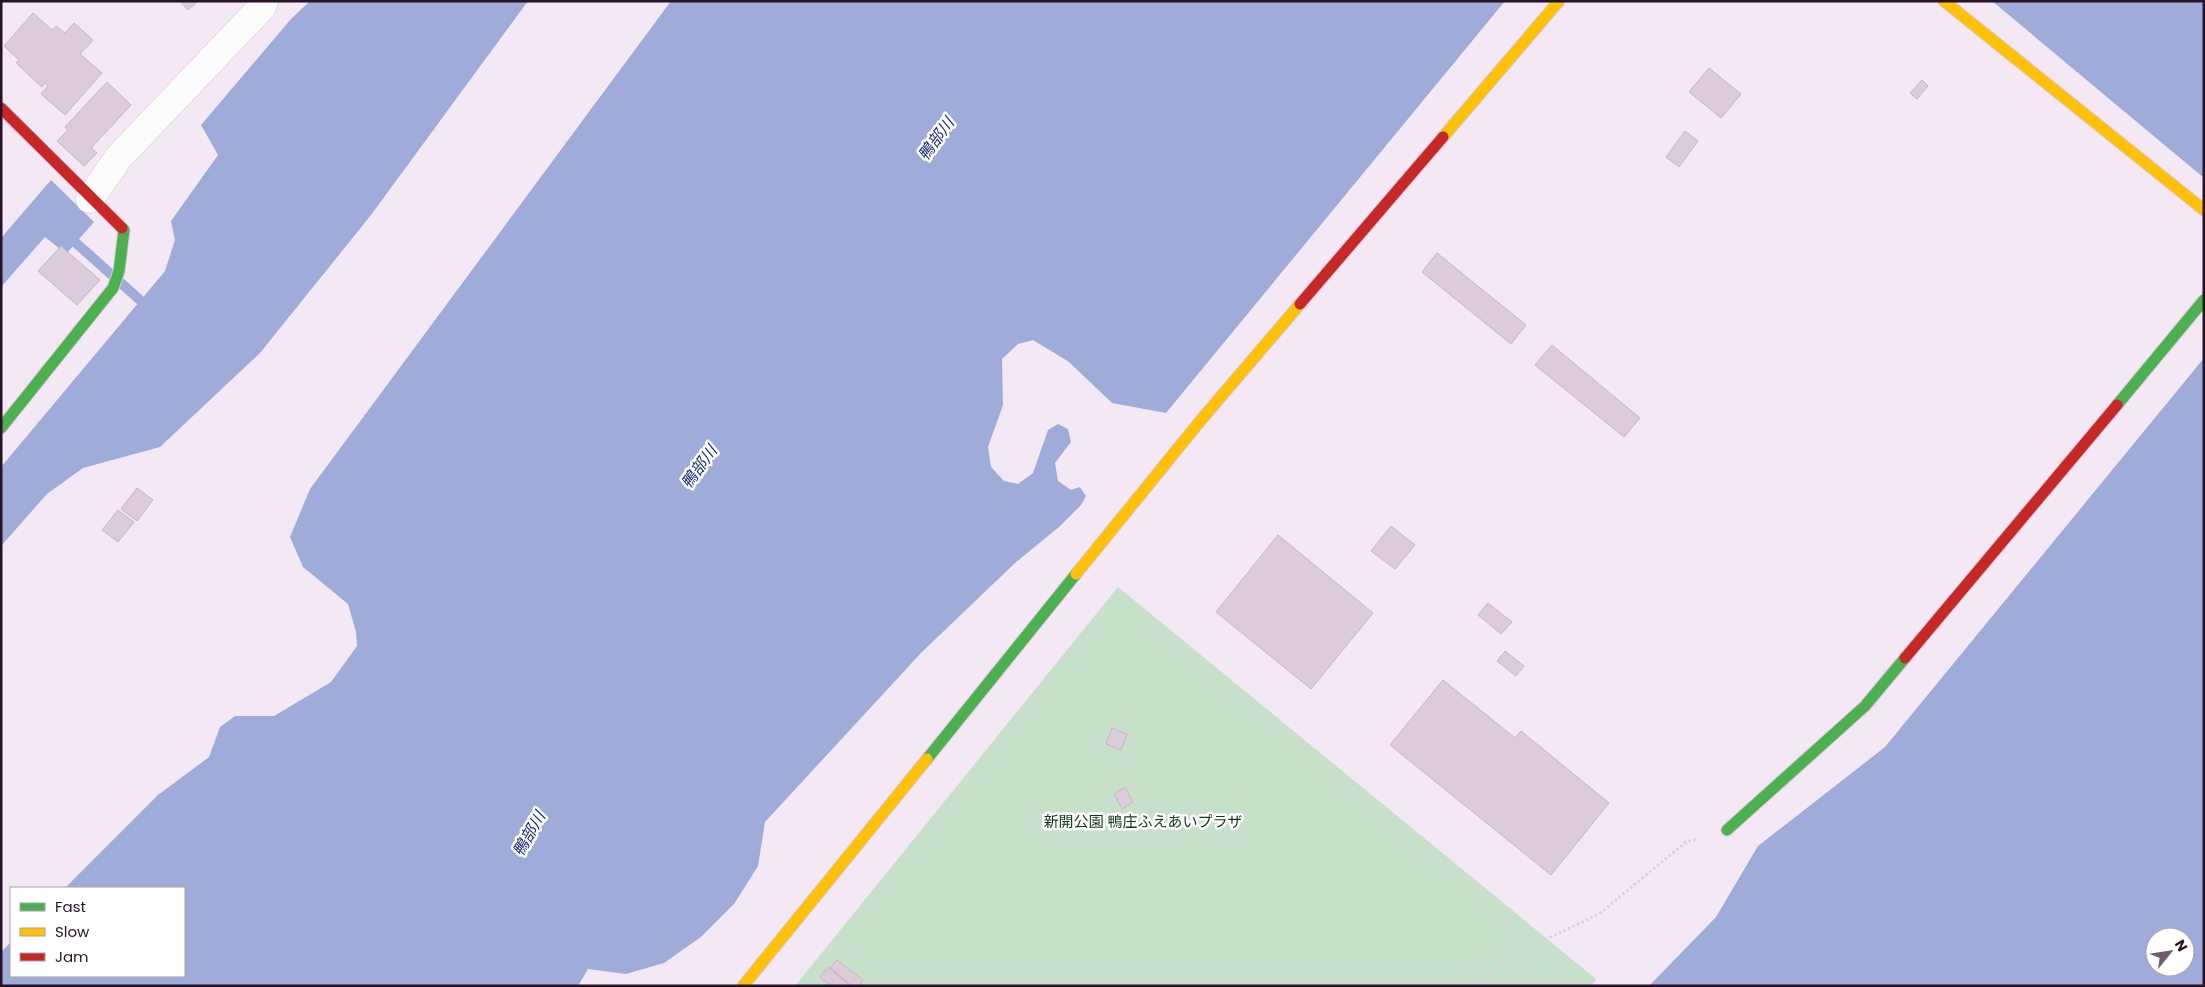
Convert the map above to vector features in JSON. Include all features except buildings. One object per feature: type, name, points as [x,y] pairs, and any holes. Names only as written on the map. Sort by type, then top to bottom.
[{"type":"street","points":[[90,199],[118,158],[262,7],[264,1]]},
{"type":"street","points":[[743,986],[1201,420],[1559,1]]},
{"type":"street","points":[[1944,1],[2204,210]]},
{"type":"street","points":[[1,108],[90,199],[124,230],[119,271],[113,288],[1,428]]},
{"type":"street","points":[[1727,830],[1865,706],[2204,300]]},
{"type":"path","points":[[1476,986],[1507,958],[1599,914],[1686,842],[1727,830]]},
{"type":"green space","name":"新開公園 鴨庄ふえあいプラザ","points":[[1118,587],[1596,979],[1591,986],[795,986]]},
{"type":"water","points":[[310,1],[528,1],[371,215],[260,353],[160,447],[83,468],[47,494],[1,546],[1,467],[165,271],[175,240],[171,221],[218,155],[201,125],[291,19]]},
{"type":"water","name":"鴨部川","points":[[671,1],[1505,1],[1166,413],[1112,403],[1069,362],[1033,340],[1018,344],[1002,359],[1003,405],[988,447],[991,467],[1004,481],[1018,484],[1033,473],[1048,430],[1058,424],[1068,429],[1071,442],[1055,463],[1058,481],[1071,490],[1080,487],[1086,496],[1081,505],[1059,527],[1015,563],[921,653],[765,822],[758,866],[734,904],[701,937],[664,963],[626,974],[588,969],[578,986],[1,986],[1,952],[10,943],[10,977],[185,977],[185,887],[66,887],[158,795],[209,757],[220,727],[235,716],[274,716],[331,682],[357,646],[356,632],[348,604],[303,567],[290,537],[310,489]]},
{"type":"water","points":[[1992,1],[2204,1],[2204,178]]},
{"type":"water","points":[[51,180],[94,222],[66,254],[45,237],[1,287],[1,238]]},
{"type":"water","points":[[2204,358],[2204,986],[1649,986],[1716,917],[1758,846],[1885,747]]},
{"type":"waterway","points":[[76,243],[140,300]]},
{"type":"traffic: fast","points":[[1,428],[113,288],[119,271],[124,230],[122,228]]},
{"type":"traffic: fast","points":[[2117,405],[2204,300]]},
{"type":"traffic: fast","points":[[927,759],[1076,574]]},
{"type":"traffic: fast","points":[[1727,830],[1865,706],[1905,658]]},
{"type":"traffic: slow","points":[[1443,137],[1559,1]]},
{"type":"traffic: slow","points":[[1944,1],[2204,210]]},
{"type":"traffic: slow","points":[[1076,574],[1201,420],[1300,304]]},
{"type":"traffic: slow","points":[[743,986],[927,759]]},
{"type":"traffic: jam","points":[[1,108],[122,228]]},
{"type":"traffic: jam","points":[[1300,304],[1443,137]]},
{"type":"traffic: jam","points":[[1905,658],[2117,405]]}]
